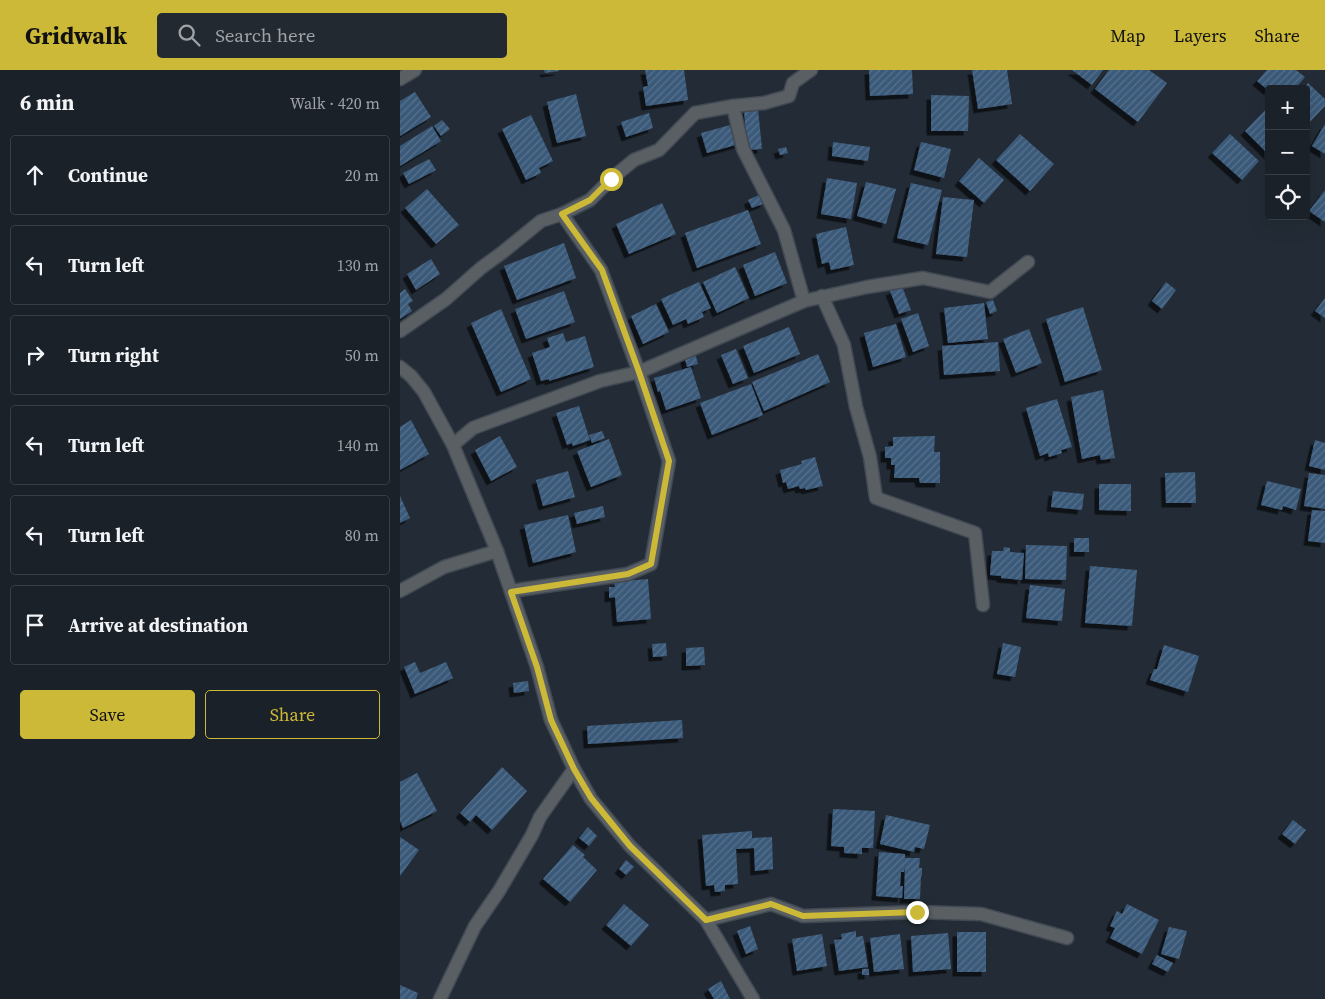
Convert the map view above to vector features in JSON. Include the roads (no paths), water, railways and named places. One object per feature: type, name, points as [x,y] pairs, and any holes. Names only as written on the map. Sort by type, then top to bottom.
[{"type":"street","points":[[400,78],[415,70]]},
{"type":"street","points":[[400,331],[446,299],[541,220],[562,214],[590,200],[634,160],[659,150],[695,113],[764,103],[789,96],[793,82],[811,70]]},
{"type":"street","points":[[733,106],[743,149],[784,230],[804,301]]},
{"type":"street","points":[[511,592],[628,574],[651,564],[669,461],[602,270],[562,214]]},
{"type":"street","points":[[453,445],[473,428],[600,381],[639,372],[804,301],[923,278],[990,292],[1028,262]]},
{"type":"street","points":[[822,296],[844,346],[856,407],[870,457],[876,498],[975,533],[983,605]]},
{"type":"street","points":[[400,366],[424,392],[453,445],[497,551],[537,667],[551,720],[574,769],[591,798],[630,846],[706,920],[753,999]]},
{"type":"street","points":[[400,591],[444,567],[497,551]]},
{"type":"street","points":[[440,999],[475,926],[499,891],[532,835],[540,817],[574,769]]},
{"type":"street","points":[[706,920],[771,904],[803,916],[917,912],[981,914],[1067,938]]}]
